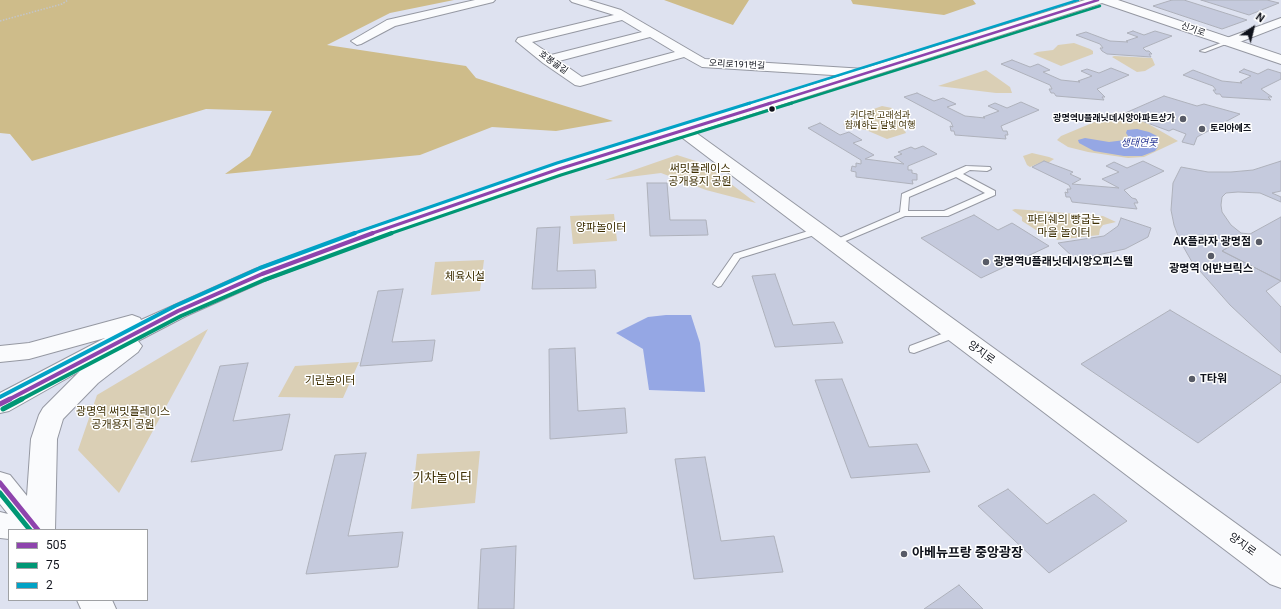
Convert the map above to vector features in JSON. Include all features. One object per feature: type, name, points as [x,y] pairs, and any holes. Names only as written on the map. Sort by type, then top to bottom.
[{"type":"main road","points":[[0,404],[83,359],[178,311],[262,274],[376,232],[559,169],[1098,0]]},
{"type":"main road","name":"신기로","points":[[1106,0],[1281,60]]},
{"type":"main road","name":"양지로","points":[[682,130],[1281,574]]},
{"type":"main road","points":[[0,354],[29,351],[178,311]]},
{"type":"main road","points":[[39,529],[44,439],[52,415],[89,377],[178,311]]},
{"type":"main road","points":[[0,483],[38,529]]},
{"type":"main road","points":[[0,525],[25,529]]},
{"type":"main road","points":[[94,601],[100,609]]},
{"type":"street","points":[[357,40],[391,23],[489,0]]},
{"type":"street","name":"오리로191번길","points":[[576,0],[592,3],[623,16],[702,63],[866,73]]},
{"type":"street","name":"호봉골길","points":[[623,16],[522,41],[580,82],[685,53]]},
{"type":"street","points":[[1228,42],[1281,22]]},
{"type":"street","points":[[548,60],[652,33]]},
{"type":"lane","points":[[1203,51],[1228,42]]},
{"type":"lane","points":[[904,213],[905,196],[969,168],[987,169]]},
{"type":"lane","points":[[718,284],[737,256],[826,237],[904,213],[945,214],[992,193],[957,174]]},
{"type":"lane","points":[[914,349],[954,333]]},
{"type":"path","points":[[0,22],[62,4],[68,0]]},
{"type":"green space","points":[[1074,43],[1090,49],[1093,51],[1093,54],[1061,66],[1033,54],[1053,50],[1058,45]]},
{"type":"green space","points":[[1112,57],[1152,58],[1155,65],[1145,71],[1137,72]]},
{"type":"green space","points":[[986,70],[1010,87],[1012,93],[996,93],[938,86]]},
{"type":"green space","name":"커다란 고래섬과 함께하는 달빛 여행","points":[[882,106],[892,108],[893,111],[891,114],[898,118],[906,133],[887,139],[866,130],[843,125],[846,122],[865,119],[868,111]]},
{"type":"green space","points":[[1116,113],[1145,122],[1178,141],[1144,157],[1128,158],[1088,152],[1068,147],[1057,140],[1061,136]]},
{"type":"green space","points":[[1032,153],[1054,159],[1048,163],[1044,161],[1030,167],[1027,165],[1023,156]]},
{"type":"green space","name":"써밋플레이스 공개용지 공원","points":[[677,155],[705,164],[756,203],[706,190],[661,173],[605,180]]},
{"type":"green space","name":"파티쉐의 빵굽는 마을 놀이터","points":[[1012,210],[1103,216],[1116,222],[1103,225],[1100,229],[1099,235],[1057,240],[1052,233],[1036,230],[1022,221],[1022,217]]},
{"type":"green space","name":"양파놀이터","points":[[614,214],[617,241],[573,244],[570,216]]},
{"type":"green space","name":"체육시설","points":[[484,260],[480,291],[431,295],[435,262]]},
{"type":"green space","name":"광명역 써밋플레이스 공개용지 공원","points":[[208,329],[119,493],[78,450],[97,395]]},
{"type":"green space","name":"기린놀이터","points":[[359,362],[343,398],[278,397],[295,366]]},
{"type":"green space","name":"기차놀이터","points":[[480,451],[475,503],[411,509],[417,454]]},
{"type":"shaded area","points":[[0,0],[454,0],[390,13],[327,45],[466,66],[476,78],[613,121],[556,131],[492,127],[420,155],[225,174],[250,156],[272,111],[206,109],[32,161],[10,134],[0,133]]},
{"type":"shaded area","points":[[664,0],[749,0],[733,25]]},
{"type":"shaded area","points":[[851,0],[973,0],[976,4],[944,15],[853,4]]},
{"type":"water","name":"생태연못","points":[[1137,129],[1157,136],[1155,139],[1158,147],[1155,151],[1142,156],[1124,156],[1094,151],[1079,143],[1078,140],[1085,138],[1109,142],[1125,140],[1128,136],[1126,133],[1127,130]]},
{"type":"water","points":[[691,315],[700,343],[705,392],[649,390],[643,349],[616,333],[648,317]]},
{"type":"building","points":[[1172,0],[1184,0],[1247,20],[1222,29],[1153,6]]},
{"type":"building","points":[[1201,0],[1267,0],[1279,3],[1249,15]]},
{"type":"building","points":[[1133,31],[1144,35],[1155,31],[1172,36],[1143,48],[1152,54],[1149,54],[1151,57],[1107,54],[1102,51],[1100,48],[1103,48],[1100,44],[1076,35],[1086,32],[1110,41],[1128,42],[1126,41],[1138,37],[1127,33]]},
{"type":"building","points":[[1012,60],[1030,67],[1038,64],[1050,70],[1043,72],[1061,80],[1080,82],[1078,81],[1092,76],[1081,71],[1087,69],[1099,73],[1111,68],[1129,75],[1097,89],[1105,97],[1102,97],[1104,100],[1056,96],[1054,93],[1051,93],[1049,89],[1052,89],[1050,85],[1001,64]]},
{"type":"building","points":[[1244,69],[1258,74],[1268,69],[1281,73],[1281,79],[1261,89],[1272,97],[1268,97],[1271,100],[1222,97],[1220,94],[1216,94],[1213,90],[1216,90],[1213,86],[1183,75],[1193,70],[1222,81],[1242,83],[1240,82],[1251,76],[1239,72]]},
{"type":"building","points":[[917,93],[934,101],[943,98],[956,104],[947,107],[965,116],[985,118],[983,117],[999,111],[988,106],[995,103],[1007,108],[1021,102],[1039,110],[1001,126],[1003,131],[1007,131],[1008,135],[1005,135],[1006,139],[955,135],[954,131],[951,131],[950,126],[953,127],[951,122],[904,97]]},
{"type":"building","name":"광명역U플래닛데시앙아파트상가","points":[[1164,96],[1197,106],[1204,104],[1240,114],[1197,137],[1194,145],[1182,142],[1186,134],[1173,129],[1169,131],[1123,114]]},
{"type":"building","points":[[820,123],[840,135],[849,132],[862,140],[853,143],[874,155],[865,159],[904,164],[894,157],[902,154],[898,152],[911,147],[915,149],[923,146],[937,154],[908,166],[908,170],[912,170],[912,173],[917,174],[917,180],[912,180],[913,184],[856,177],[856,172],[851,171],[852,166],[856,167],[856,163],[861,164],[861,160],[808,128]]},
{"type":"building","points":[[1044,161],[1073,172],[1070,174],[1081,179],[1072,184],[1119,188],[1102,179],[1119,172],[1106,166],[1114,162],[1127,168],[1143,161],[1164,171],[1124,190],[1132,198],[1136,199],[1138,203],[1134,203],[1137,209],[1072,202],[1070,197],[1066,197],[1065,192],[1068,193],[1067,189],[1071,189],[1069,185],[1032,167]]},
{"type":"building","name":"광명역 어반브릭스","points":[[1281,161],[1281,191],[1272,193],[1281,197],[1281,202],[1260,193],[1238,192],[1226,193],[1222,197],[1221,205],[1222,212],[1231,225],[1241,233],[1250,234],[1222,251],[1281,281],[1266,291],[1281,307],[1281,353],[1230,305],[1192,262],[1180,241],[1174,225],[1171,210],[1173,183],[1181,167],[1208,172],[1231,172],[1253,170]]},
{"type":"building","points":[[647,183],[667,183],[670,220],[706,220],[708,235],[650,236]]},
{"type":"building","name":"광명역U플래닛데시앙오피스텔","points":[[974,215],[998,230],[1012,223],[1049,246],[981,278],[921,238]]},
{"type":"building","name":"AK플라자 광명점","points":[[1281,217],[1281,281],[1222,251],[1250,234]]},
{"type":"building","points":[[1121,218],[1151,228],[1148,237],[1125,249],[1084,258],[1074,258],[1058,243],[1104,236],[1118,226]]},
{"type":"building","points":[[560,227],[557,271],[595,270],[596,288],[532,289],[537,228]]},
{"type":"building","points":[[775,274],[793,325],[834,322],[843,343],[775,347],[752,276]]},
{"type":"building","points":[[403,289],[392,342],[435,340],[432,361],[360,366],[378,291]]},
{"type":"building","name":"T타워","points":[[1170,310],[1281,376],[1281,382],[1198,443],[1081,364]]},
{"type":"building","points":[[575,348],[578,411],[625,408],[627,433],[550,439],[549,349]]},
{"type":"building","points":[[248,363],[233,421],[290,414],[282,450],[191,462],[220,366]]},
{"type":"building","points":[[842,379],[869,447],[917,444],[930,472],[851,478],[815,380]]},
{"type":"building","points":[[366,453],[348,536],[403,532],[398,567],[306,574],[335,455]]},
{"type":"building","points":[[705,457],[721,541],[774,536],[783,572],[694,579],[675,459]]},
{"type":"building","points":[[1008,489],[1047,524],[1094,494],[1127,521],[1049,573],[978,506]]},
{"type":"building","points":[[516,546],[514,609],[478,609],[481,549]]},
{"type":"building","points":[[959,585],[983,609],[924,609]]},
{"type":"transit line","name":"2","points":[[0,397],[80,354],[175,306],[260,268],[374,226],[557,163],[1078,0]]},
{"type":"transit line","name":"505","points":[[0,404],[83,359],[178,311],[262,274],[376,232],[559,169],[1098,0]]},
{"type":"transit line","name":"75","points":[[3,409],[86,364],[181,316],[264,280],[378,238],[561,175],[1100,6]]},
{"type":"transit line","name":"505","points":[[0,483],[37,529]]},
{"type":"transit line","name":"75","points":[[0,493],[29,529]]},
{"type":"place","name":"광명역U플래닛데시앙아파트상가","points":[[1183,119]]},
{"type":"place","name":"토리아에즈","points":[[1202,129]]},
{"type":"place","name":"AK플라자 광명점","points":[[1259,242]]},
{"type":"place","name":"광명역 어반브릭스","points":[[1211,256]]},
{"type":"place","name":"광명역U플래닛데시앙오피스텔","points":[[986,262]]},
{"type":"place","name":"T타워","points":[[1192,379]]},
{"type":"place","name":"아베뉴프랑 중앙광장","points":[[904,554]]}]
